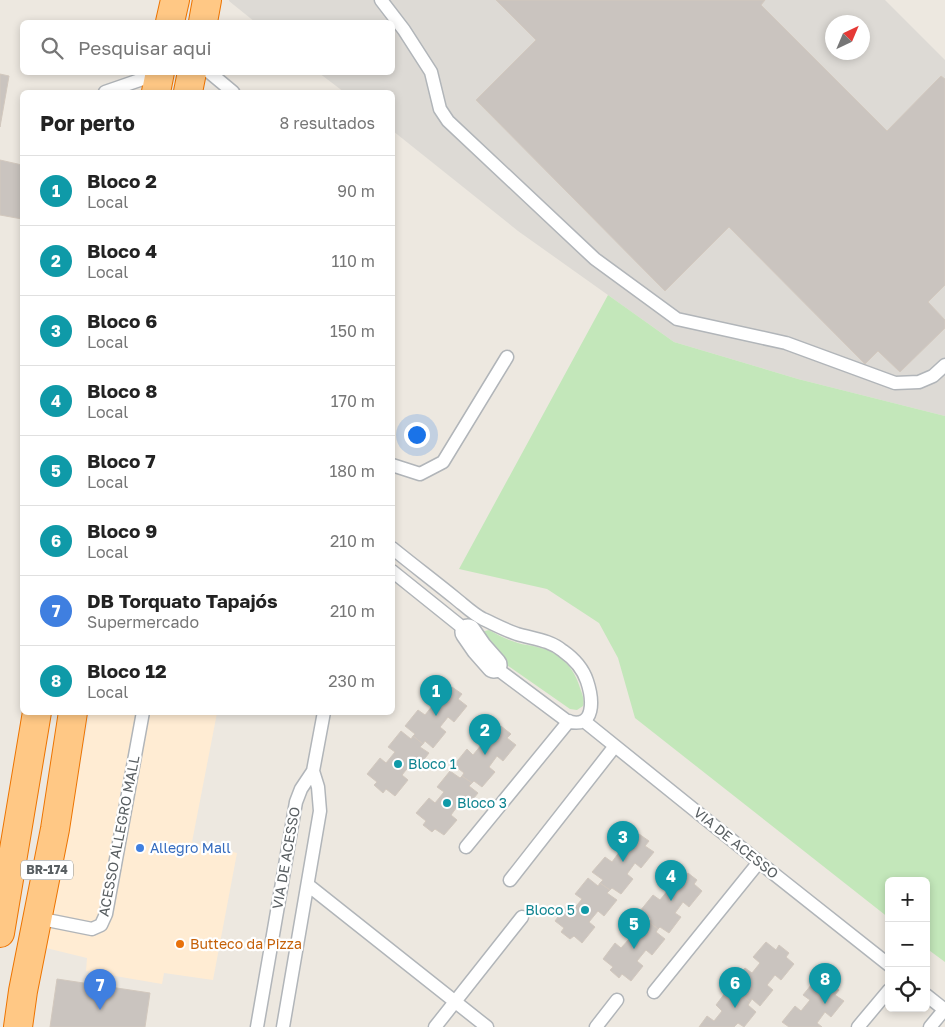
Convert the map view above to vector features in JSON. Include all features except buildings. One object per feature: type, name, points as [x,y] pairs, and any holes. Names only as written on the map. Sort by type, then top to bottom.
[{"type":"highway","points":[[203,20],[207,0]]},
{"type":"highway","points":[[156,90],[160,75]]},
{"type":"highway","points":[[188,90],[191,75]]},
{"type":"highway","name":"BR-174","points":[[0,934],[36,715]]},
{"type":"highway","name":"BR-174","points":[[18,1027],[23,991],[55,829],[73,715]]},
{"type":"street","points":[[474,624],[479,648],[494,665]]},
{"type":"lane","points":[[381,0],[404,30],[431,72],[440,109],[448,120],[595,259],[677,319],[786,343],[895,383],[919,382],[933,376],[945,365]]},
{"type":"lane","points":[[111,90],[154,75]]},
{"type":"lane","points":[[213,75],[231,90]]},
{"type":"lane","points":[[395,466],[420,474],[442,462],[507,357]]},
{"type":"lane","points":[[395,551],[474,624]]},
{"type":"lane","points":[[395,573],[474,624],[508,630],[543,640],[563,651],[573,659],[587,680],[591,712],[584,721],[578,723],[570,722],[494,665]]},
{"type":"lane","name":"ACESSO ALLEGRO MALL","points":[[37,918],[92,929],[101,925],[104,920],[142,715]]},
{"type":"lane","points":[[313,771],[323,715]]},
{"type":"lane","name":"VIA DE ACESSO","points":[[584,721],[885,962]]},
{"type":"lane","points":[[466,847],[570,722]]},
{"type":"lane","points":[[510,880],[615,746]]},
{"type":"lane","name":"VIA DE ACESSO","points":[[283,1027],[320,810],[318,787],[313,771]]},
{"type":"lane","name":"VIA DE ACESSO","points":[[257,1027],[296,802],[301,789],[313,771]]},
{"type":"lane","points":[[654,992],[759,862]]},
{"type":"lane","points":[[308,885],[487,1027]]},
{"type":"lane","points":[[435,1027],[522,917]]},
{"type":"lane","points":[[858,1027],[885,995]]},
{"type":"lane","points":[[930,998],[945,1010],[930,1027]]},
{"type":"lane","points":[[596,1027],[617,1000]]},
{"type":"shaded area","points":[[229,0],[885,0],[945,60],[945,416],[798,379],[674,342],[518,231],[395,133],[395,90],[341,90],[322,75],[395,75],[395,20],[253,20]]},
{"type":"shaded area","name":"Allegro Mall","points":[[90,715],[217,715],[192,842],[237,853],[213,980],[164,973],[162,984],[86,971],[87,958],[46,948]]},
{"type":"green space","points":[[608,295],[674,342],[798,379],[945,416],[945,962],[930,951],[930,877],[885,877],[885,915],[635,718],[618,658],[599,623],[547,589],[459,569]]},
{"type":"green space","points":[[489,630],[520,644],[545,649],[559,656],[574,673],[583,697],[583,706],[577,710],[570,709],[501,661],[482,634]]},
{"type":"place","name":"Bloco 2","points":[[436,716]]},
{"type":"place","name":"Bloco 4","points":[[485,755]]},
{"type":"place","name":"Bloco 1","points":[[398,764]]},
{"type":"place","name":"Bloco 3","points":[[447,803]]},
{"type":"place","name":"Allegro Mall","points":[[140,848]]},
{"type":"place","name":"Bloco 6","points":[[623,862]]},
{"type":"place","name":"Bloco 8","points":[[671,901]]},
{"type":"place","name":"Bloco 5","points":[[585,910]]},
{"type":"place","name":"Butteco da Pizza","points":[[180,944]]},
{"type":"place","name":"Bloco 7","points":[[634,949]]},
{"type":"place","name":"Bloco 12","points":[[825,1004]]},
{"type":"place","name":"Bloco 9","points":[[735,1008]]},
{"type":"place","name":"DB Torquato Tapajós","points":[[100,1010]]}]
